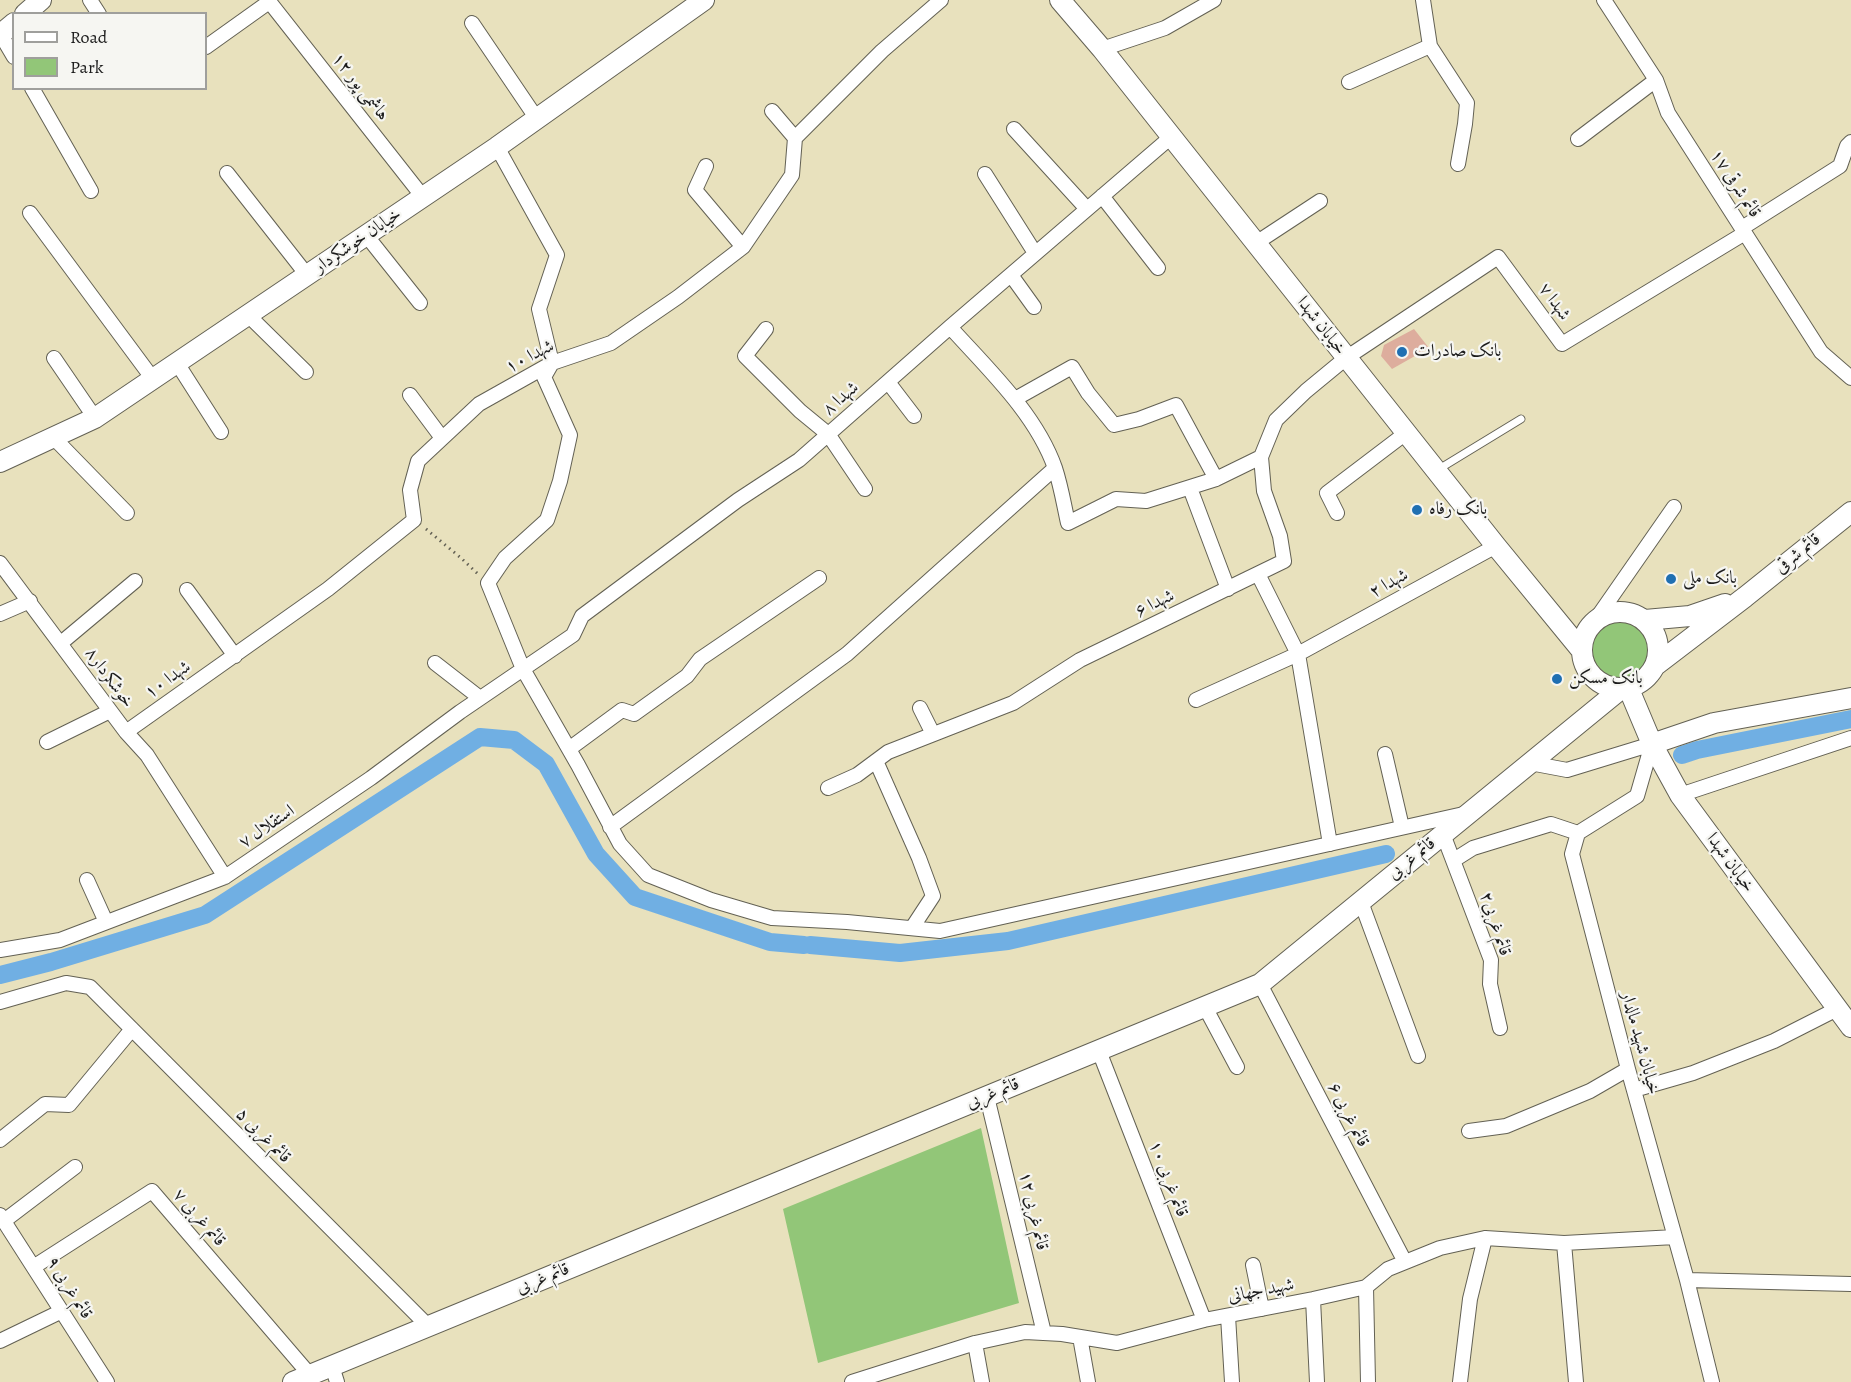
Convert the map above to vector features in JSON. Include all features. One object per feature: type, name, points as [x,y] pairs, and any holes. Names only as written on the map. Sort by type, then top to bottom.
[{"type":"main road","points":[[27,12],[41,0]]},
{"type":"main road","name":"خیابان شهدا","points":[[1060,0],[1582,651]]},
{"type":"main road","name":"خیابان خوشکردار","points":[[0,462],[95,418],[497,147],[695,3]]},
{"type":"main road","points":[[0,34],[12,25]]},
{"type":"main road","name":"قائم شرقی","points":[[1656,665],[1851,512]]},
{"type":"main road","points":[[1645,620],[1690,616],[1745,597]]},
{"type":"main road","points":[[1612,612],[1634,614],[1645,620],[1653,630],[1657,641],[1656,665],[1644,680],[1636,685],[1625,688],[1610,687],[1599,682],[1584,664],[1582,651],[1587,630],[1594,622],[1612,612]]},
{"type":"main road","name":"خیابان شهدا","points":[[1625,688],[1680,795],[1851,1027]]},
{"type":"main road","name":"قائم غربی","points":[[301,1379],[334,1374],[428,1326],[1260,984],[1469,812],[1625,688]]},
{"type":"main road","points":[[1652,744],[1714,723],[1851,698]]},
{"type":"street","points":[[772,111],[795,138],[882,51],[941,0]]},
{"type":"street","points":[[1101,49],[1165,28],[1214,0]]},
{"type":"street","points":[[1423,0],[1430,46],[1467,103],[1466,124],[1458,164]]},
{"type":"street","name":"قائم شرقی ۱۷","points":[[1604,0],[1656,80],[1668,113],[1821,352],[1851,378]]},
{"type":"street","points":[[207,45],[269,1]]},
{"type":"street","name":"هاشمی پور ۱۲","points":[[269,1],[423,197]]},
{"type":"street","points":[[472,23],[537,119]]},
{"type":"street","points":[[0,34],[12,54]]},
{"type":"street","points":[[1349,82],[1430,46]]},
{"type":"street","points":[[1578,139],[1656,80]]},
{"type":"street","points":[[33,90],[91,191]]},
{"type":"street","points":[[1014,129],[1087,209]]},
{"type":"street","name":"شهدا ۸","points":[[523,669],[573,635],[582,616],[738,500],[799,460],[1171,137]]},
{"type":"street","name":"شهدا ۱۰","points":[[126,732],[328,590],[414,520],[410,490],[418,461],[479,405],[552,363],[610,343],[678,297],[743,247],[792,175],[795,138]]},
{"type":"street","points":[[1744,230],[1840,166],[1847,146],[1851,142]]},
{"type":"street","points":[[497,147],[557,255],[539,309],[552,363],[544,377],[570,435],[561,481],[547,520],[505,558],[488,583],[523,669],[620,844],[648,875],[711,900],[772,918],[940,931],[1469,812]]},
{"type":"street","points":[[706,166],[695,190],[743,247]]},
{"type":"street","points":[[227,174],[307,275]]},
{"type":"street","points":[[986,174],[1035,253]]},
{"type":"street","points":[[1102,196],[1158,268]]},
{"type":"street","points":[[1256,243],[1320,201]]},
{"type":"street","points":[[30,213],[153,379]]},
{"type":"street","name":"شهدا ۷","points":[[1346,358],[1498,256],[1562,344],[1744,230]]},
{"type":"street","points":[[366,235],[420,303]]},
{"type":"street","points":[[1011,274],[1034,307]]},
{"type":"street","points":[[248,315],[306,372]]},
{"type":"street","points":[[950,327],[1015,399],[1036,429],[1055,468],[1068,523],[1116,499],[1146,501],[1216,479],[1262,457]]},
{"type":"street","points":[[766,329],[745,356],[800,411],[828,434],[865,489]]},
{"type":"street","points":[[54,358],[95,418]]},
{"type":"street","name":"شهدا ۶","points":[[828,788],[858,775],[888,752],[1013,703],[1080,660],[1284,561],[1280,536],[1264,491],[1262,457],[1276,420],[1306,391],[1346,358]]},
{"type":"street","points":[[177,363],[221,432]]},
{"type":"street","points":[[1015,399],[1072,367],[1088,393],[1114,424],[1139,419],[1176,405],[1216,479]]},
{"type":"street","points":[[888,382],[914,416]]},
{"type":"street","points":[[410,395],[442,438]]},
{"type":"street","points":[[1337,513],[1327,493],[1406,433]]},
{"type":"street","points":[[53,438],[127,513]]},
{"type":"street","points":[[610,827],[847,654],[1055,468]]},
{"type":"street","points":[[1190,488],[1228,589]]},
{"type":"street","points":[[1594,622],[1674,507]]},
{"type":"street","name":"شهدا ۲","points":[[1196,700],[1298,654],[1496,546]]},
{"type":"street","name":"خوشکردار۸","points":[[0,563],[126,732],[147,755],[225,877]]},
{"type":"street","points":[[1258,574],[1298,654],[1330,844]]},
{"type":"street","points":[[569,749],[622,711],[634,714],[687,676],[700,659],[819,578]]},
{"type":"street","points":[[61,643],[135,581]]},
{"type":"street","points":[[187,590],[235,656]]},
{"type":"street","points":[[0,614],[30,601]]},
{"type":"street","points":[[435,663],[480,698]]},
{"type":"street","name":"استقلال ۷","points":[[0,950],[60,940],[225,877],[371,778],[523,669]]},
{"type":"street","points":[[920,708],[933,734]]},
{"type":"street","points":[[47,742],[110,711]]},
{"type":"street","points":[[1680,795],[1851,738]]},
{"type":"street","points":[[1530,763],[1566,770],[1652,744]]},
{"type":"street","points":[[1454,860],[1473,848],[1551,824],[1578,833],[1637,796],[1652,744]]},
{"type":"street","points":[[1385,754],[1402,827]]},
{"type":"street","points":[[876,761],[919,858],[933,896],[912,928]]},
{"type":"street","name":"خیابان شهید مالدار","points":[[1578,833],[1572,854],[1628,1069],[1687,1280],[1712,1382]]},
{"type":"street","name":"۲قائم غربی","points":[[1443,834],[1491,960],[1491,984],[1500,1028]]},
{"type":"street","points":[[87,880],[106,922]]},
{"type":"street","points":[[1360,902],[1418,1056]]},
{"type":"street","name":"قائم غربی ۵","points":[[0,1002],[66,983],[90,987],[428,1326]]},
{"type":"street","name":"قائم غربی ۶","points":[[1260,984],[1405,1262]]},
{"type":"street","points":[[1205,1007],[1237,1067]]},
{"type":"street","points":[[1634,1090],[1693,1073],[1774,1041],[1837,1009]]},
{"type":"street","points":[[0,1140],[45,1104],[69,1105],[132,1029]]},
{"type":"street","name":"قائم غربی ۱۰","points":[[1099,1051],[1204,1320]]},
{"type":"street","points":[[1469,1131],[1506,1126],[1590,1091],[1628,1069]]},
{"type":"street","name":"قائم غربی ۱۲","points":[[987,1097],[1044,1333]]},
{"type":"street","points":[[2,1218],[75,1167]]},
{"type":"street","name":"قائم غربی ۷","points":[[35,1266],[152,1191],[301,1379]]},
{"type":"street","name":"قائم غربی ۹","points":[[2,1218],[35,1266],[107,1382]]},
{"type":"street","name":"شهید جهانی","points":[[852,1382],[975,1343],[1025,1332],[1117,1343],[1204,1320],[1366,1287],[1388,1269],[1405,1262],[1440,1248],[1485,1238],[1564,1242],[1675,1237]]},
{"type":"street","points":[[1460,1382],[1470,1299],[1485,1238]]},
{"type":"street","points":[[1564,1242],[1576,1382]]},
{"type":"street","points":[[1253,1265],[1262,1309]]},
{"type":"street","points":[[1687,1280],[1851,1284]]},
{"type":"street","points":[[1366,1287],[1368,1382]]},
{"type":"street","points":[[1313,1299],[1317,1382]]},
{"type":"street","points":[[0,1341],[62,1311]]},
{"type":"street","points":[[1228,1316],[1232,1382]]},
{"type":"street","points":[[1080,1337],[1088,1382]]},
{"type":"street","points":[[975,1343],[982,1382]]},
{"type":"lane","points":[[1437,470],[1521,419]]},
{"type":"path","points":[[414,520],[488,583]]},
{"type":"green space","points":[[1621,617],[1634,620],[1644,627],[1651,637],[1654,650],[1651,663],[1644,673],[1634,680],[1621,683],[1608,680],[1598,673],[1591,663],[1588,650],[1591,637],[1598,627],[1608,620]]},
{"type":"green space","points":[[981,1128],[1019,1303],[818,1363],[783,1209]]},
{"type":"building","name":"بانک صادرات","points":[[1414,329],[1429,348],[1392,369],[1381,356],[1384,345]]},
{"type":"waterway","points":[[1682,755],[1851,719]]},
{"type":"waterway","points":[[0,975],[51,962],[205,915],[480,737],[514,740],[546,764],[596,854],[635,897],[770,942],[804,945]]},
{"type":"waterway","points":[[810,945],[900,953],[1008,941],[1386,854]]},
{"type":"place","name":"بانک صادرات","points":[[1402,352]]},
{"type":"place","name":"بانک رفاه","points":[[1417,510]]},
{"type":"place","name":"بانک ملی","points":[[1671,579]]},
{"type":"place","name":"بانک مسکن","points":[[1557,679]]}]
